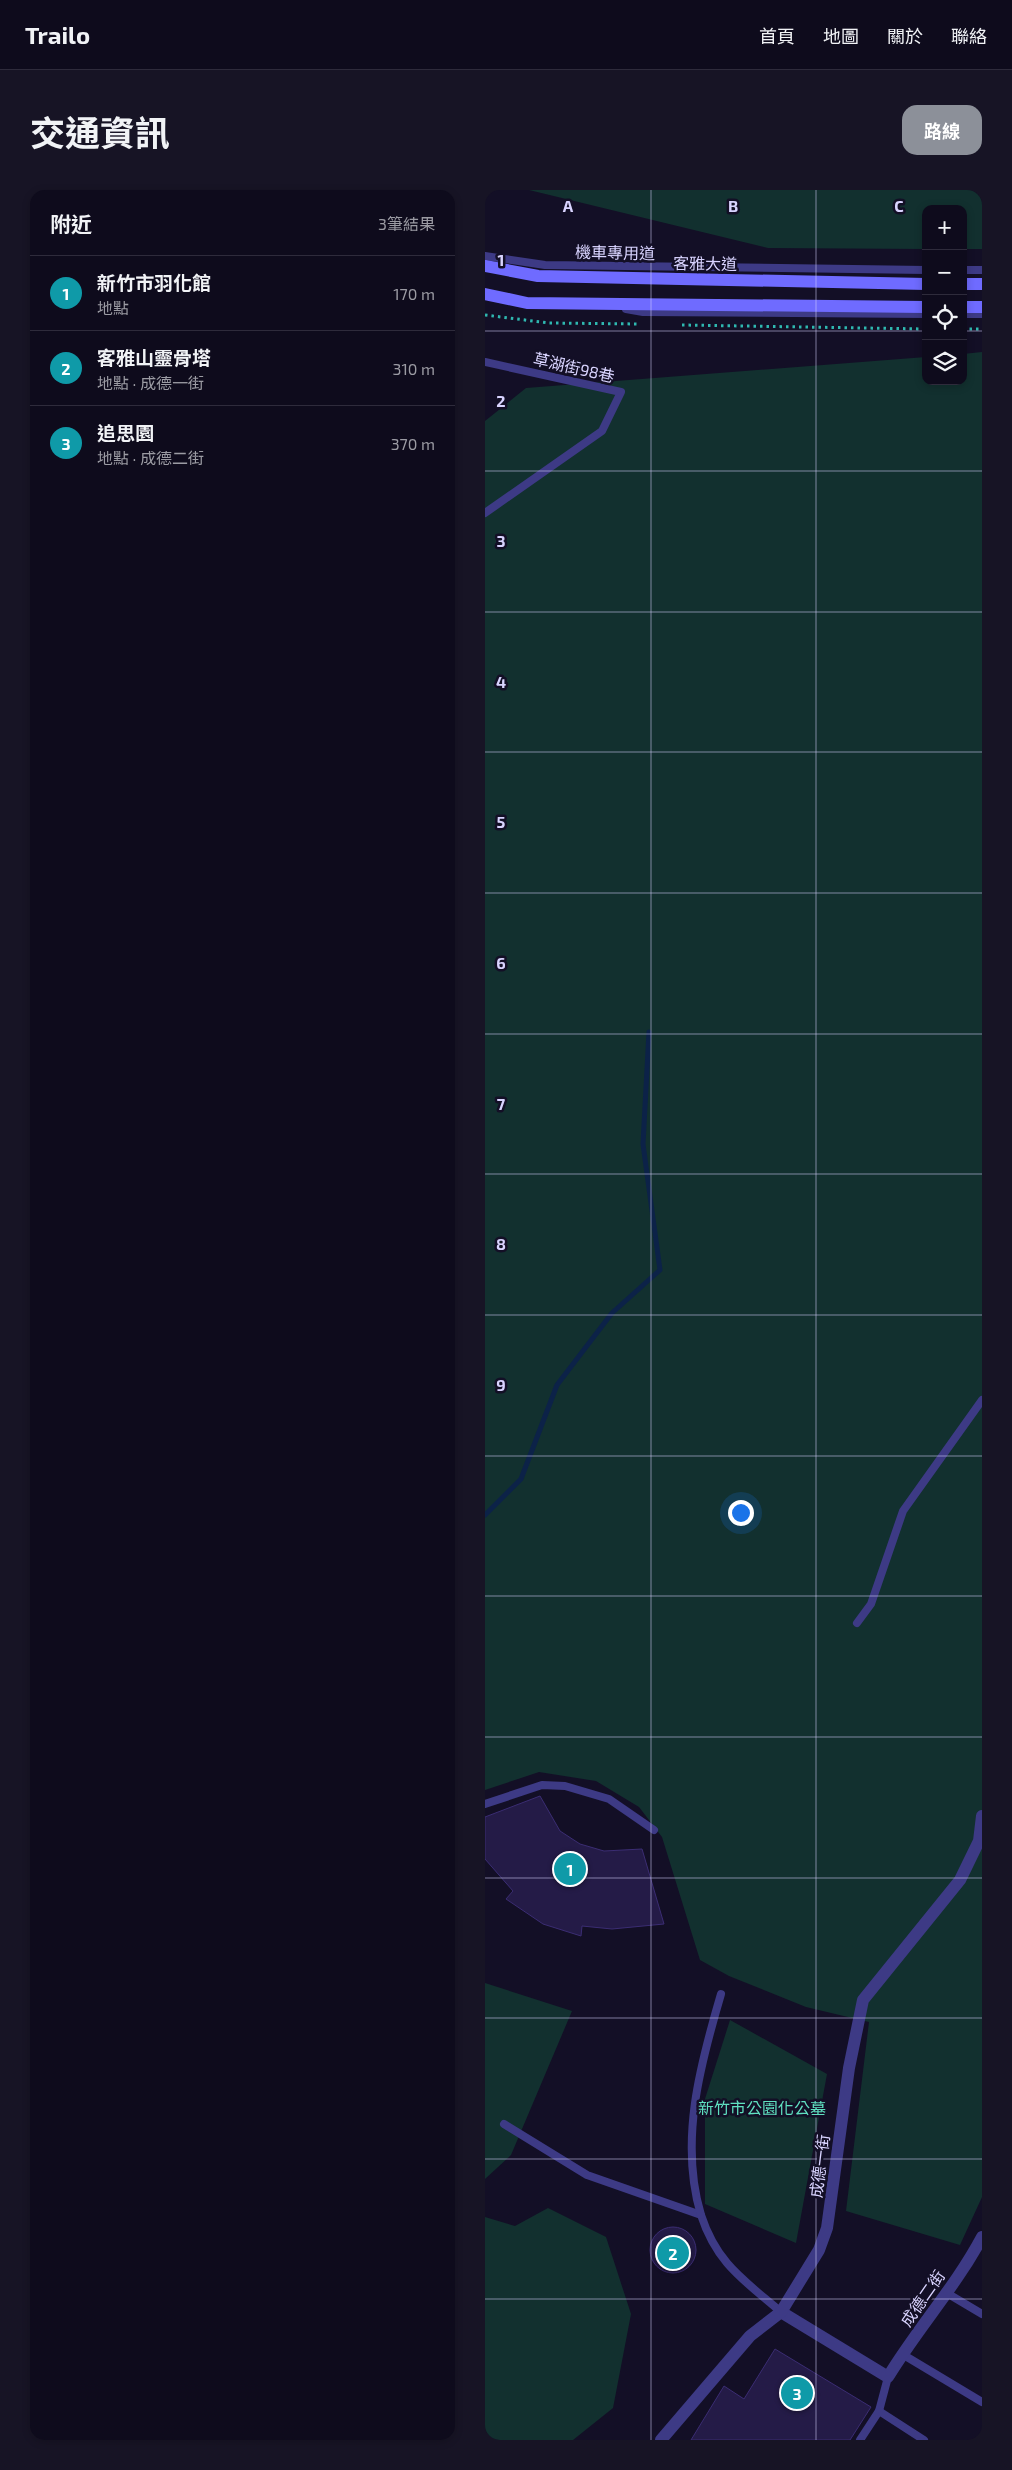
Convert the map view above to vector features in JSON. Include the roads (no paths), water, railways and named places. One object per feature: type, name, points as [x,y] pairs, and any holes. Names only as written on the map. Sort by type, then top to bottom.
[{"type":"street","name":"客雅大道","points":[[485,266],[538,276],[922,284]]},
{"type":"street","points":[[967,284],[982,284]]},
{"type":"street","points":[[485,294],[527,304],[922,307]]},
{"type":"street","points":[[967,307],[982,307]]},
{"type":"street","name":"成德一街","points":[[661,2440],[750,2336],[781,2312],[825,2239],[849,2068],[863,2000],[960,1880],[979,1841],[982,1816]]},
{"type":"street","name":"成德二街","points":[[889,2377],[902,2354],[971,2258],[982,2237]]},
{"type":"street","points":[[781,2312],[889,2377]]},
{"type":"lane","name":"機車專用道","points":[[485,256],[545,265],[922,270]]},
{"type":"lane","points":[[967,270],[982,270]]},
{"type":"lane","points":[[610,305],[643,312],[922,314]]},
{"type":"lane","points":[[967,314],[982,314]]},
{"type":"lane","name":"草湖街98巷","points":[[485,362],[621,392],[602,430],[485,513]]},
{"type":"lane","points":[[857,1623],[871,1604],[903,1511],[982,1400]]},
{"type":"lane","points":[[485,1804],[542,1785],[565,1786],[609,1799],[654,1830]]},
{"type":"lane","points":[[721,1994],[696,2090],[693,2114],[693,2189],[708,2238],[722,2260],[781,2312]]},
{"type":"lane","points":[[504,2124],[587,2175],[701,2215]]},
{"type":"lane","points":[[945,2292],[982,2314]]},
{"type":"lane","points":[[902,2354],[982,2402]]},
{"type":"lane","name":"成德二街","points":[[860,2440],[879,2411],[889,2377]]},
{"type":"lane","points":[[879,2411],[924,2440]]},
{"type":"waterway","points":[[485,1515],[521,1479],[557,1385],[612,1313],[660,1270],[643,1144],[649,1032]]},
{"type":"place","name":"新竹市羽化館","points":[[570,1869]]},
{"type":"place","name":"客雅山靈骨塔","points":[[673,2253]]},
{"type":"place","name":"追思園","points":[[797,2393]]},
{"type":"park label","name":"新竹市公園化公墓","points":[[762,2107]]}]
